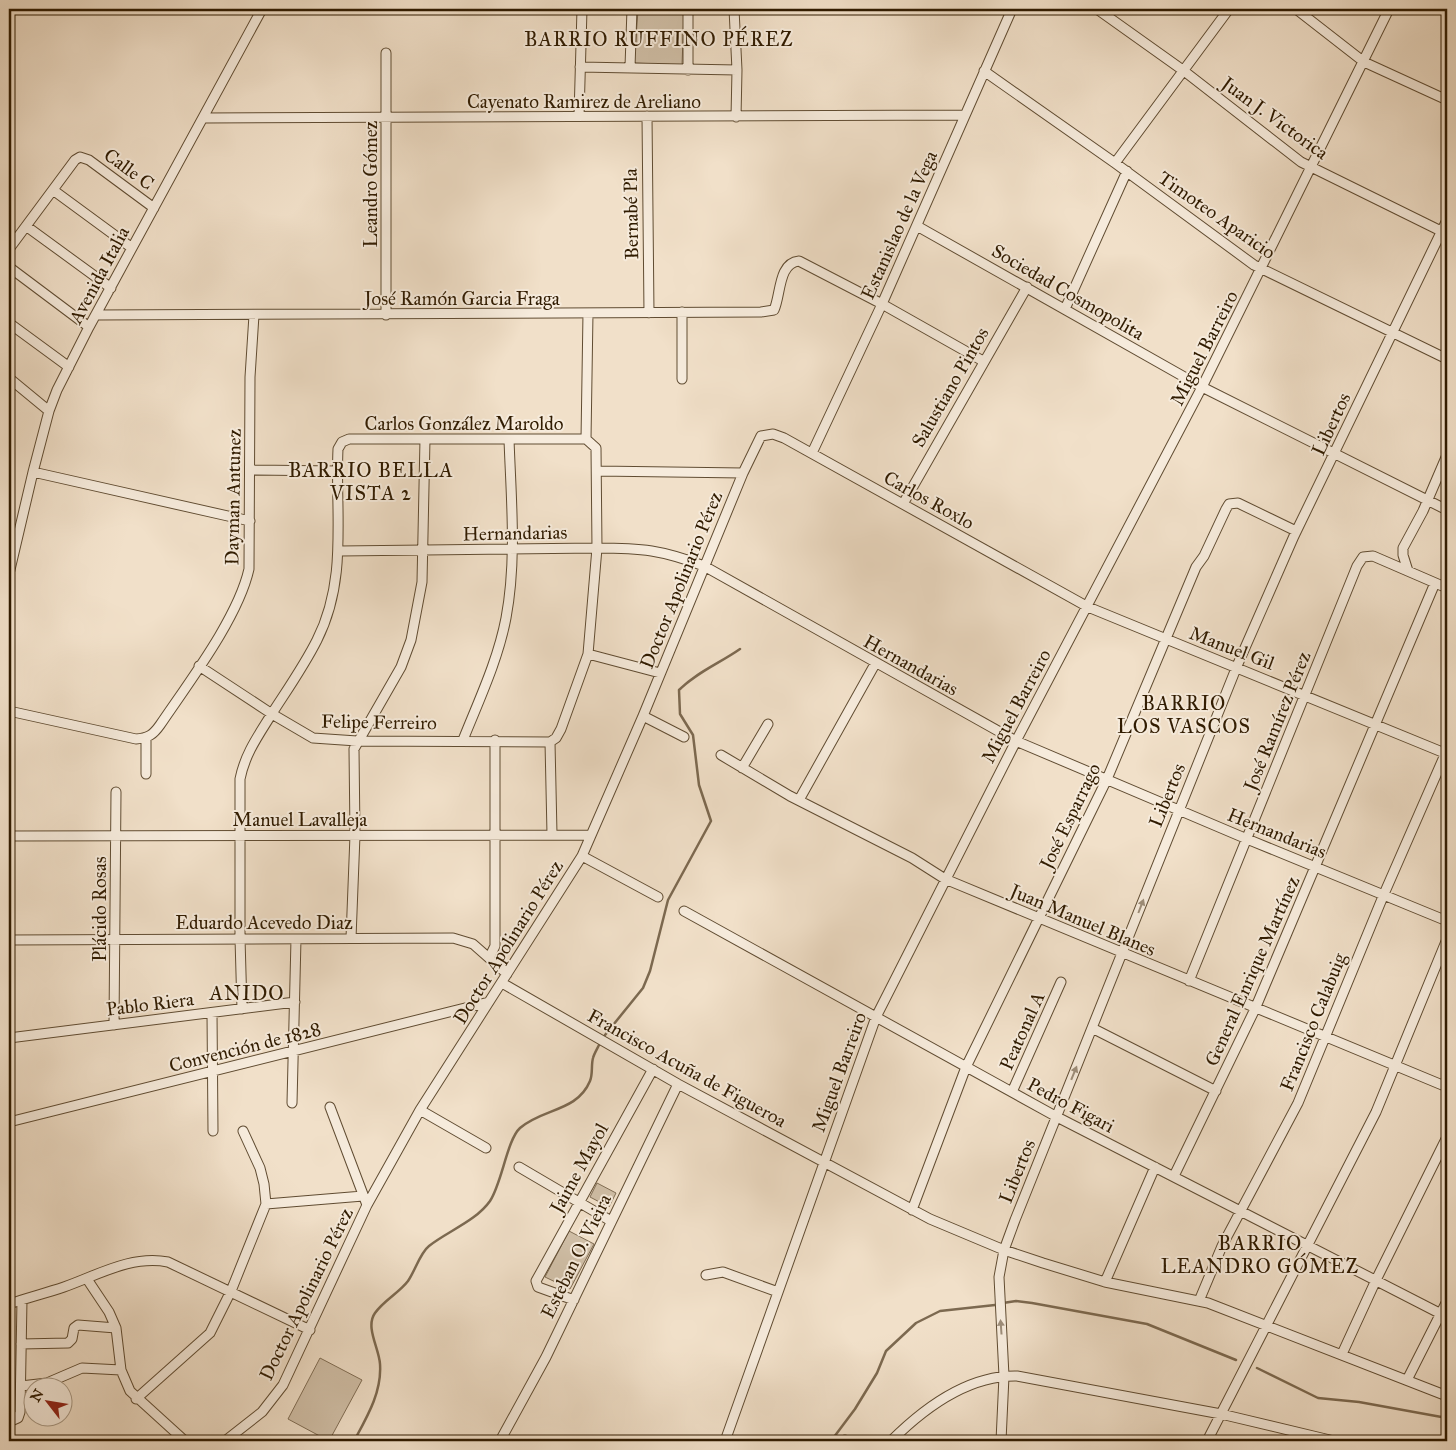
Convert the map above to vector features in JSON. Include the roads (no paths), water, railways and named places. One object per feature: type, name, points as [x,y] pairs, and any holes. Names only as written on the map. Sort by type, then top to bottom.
[{"type":"street","name":"Avenida Italia","points":[[9,574],[12,543],[49,411],[69,366],[262,9]]},
{"type":"street","points":[[579,116],[582,9]]},
{"type":"street","points":[[630,68],[632,9]]},
{"type":"street","points":[[688,9],[688,70]]},
{"type":"street","points":[[734,9],[737,70],[736,117]]},
{"type":"street","name":"Estanislao de la Vega","points":[[812,453],[882,304],[1012,9]]},
{"type":"street","name":"Juan J. Victorica","points":[[1096,9],[1184,71],[1312,168],[1444,232]]},
{"type":"street","points":[[1115,163],[1230,9]]},
{"type":"street","points":[[1296,9],[1364,62],[1447,100]]},
{"type":"street","name":"Miguel Barreiro","points":[[725,1441],[876,1017],[1016,741],[1202,387],[1389,9]]},
{"type":"street","name":"Leandro Gómez","points":[[386,53],[386,315]]},
{"type":"street","points":[[580,67],[737,70]]},
{"type":"street","name":"Timoteo Aparicio","points":[[984,71],[1262,269],[1447,358]]},
{"type":"street","name":"Cayenato Ramirez de Areliano","points":[[204,118],[386,119],[579,116],[964,115]]},
{"type":"street","name":"Bernabé Pla","points":[[647,116],[648,312]]},
{"type":"street","name":"Calle C","points":[[53,190],[76,160],[85,158],[154,208]]},
{"type":"street","points":[[1065,308],[1126,172]]},
{"type":"street","points":[[9,249],[53,190],[132,248]]},
{"type":"street","name":"Libertos","points":[[1001,1441],[1004,1376],[999,1294],[1004,1250],[1237,666],[1296,531],[1392,332],[1444,232],[1447,220]]},
{"type":"street","points":[[26,226],[111,288]]},
{"type":"street","name":"Sociedad Cosmopolita","points":[[917,226],[1202,387],[1447,510]]},
{"type":"street","name":"José Ramón Garcia Fraga","points":[[96,315],[770,312],[776,304],[785,269],[793,262],[805,264],[882,304]]},
{"type":"street","points":[[9,267],[89,327]]},
{"type":"street","name":"Salustiano Pintos","points":[[903,504],[1027,287]]},
{"type":"street","points":[[882,304],[983,361]]},
{"type":"street","points":[[682,312],[682,379]]},
{"type":"street","points":[[552,834],[550,742],[556,738],[561,728],[588,654],[598,548],[598,472],[596,448],[586,439],[588,313]]},
{"type":"street","name":"Dayman Antunez","points":[[146,739],[154,734],[199,666],[245,586],[249,569],[250,377],[254,315]]},
{"type":"street","points":[[10,327],[69,366]]},
{"type":"street","points":[[9,378],[49,411]]},
{"type":"street","name":"Carlos Roxlo","points":[[755,444],[761,436],[773,434],[812,453],[1088,607]]},
{"type":"street","name":"Carlos González Maroldo","points":[[337,470],[338,449],[342,442],[349,439],[586,439]]},
{"type":"street","points":[[351,938],[355,835],[354,749],[401,667],[417,610],[424,550],[425,439]]},
{"type":"street","points":[[463,740],[489,676],[506,618],[513,549],[509,439]]},
{"type":"street","name":"Doctor Apolinario Pérez","points":[[219,1441],[262,1412],[276,1395],[310,1330],[367,1205],[420,1110],[582,856],[643,716],[755,444]]},
{"type":"street","points":[[1447,455],[1426,500],[1424,511],[1403,548],[1408,571],[1447,588]]},
{"type":"street","points":[[242,1009],[240,779],[244,760],[318,639],[328,612],[340,551],[337,470],[250,470]]},
{"type":"street","points":[[32,472],[250,521]]},
{"type":"street","points":[[598,472],[743,473]]},
{"type":"street","name":"José Esparrago","points":[[912,1210],[966,1067],[1108,779],[1196,567],[1204,556],[1229,504],[1238,503],[1296,531]]},
{"type":"street","name":"Hernandarias","points":[[340,551],[598,548],[654,550],[671,554],[704,566],[875,664],[1016,741],[1246,839],[1447,920]]},
{"type":"street","name":"José Ramírez Pérez","points":[[1189,981],[1357,566],[1363,557],[1373,556],[1408,571]]},
{"type":"street","name":"General Enrique Martínez","points":[[1174,1176],[1255,1008],[1435,583]]},
{"type":"street","name":"Manuel Gil","points":[[1088,607],[1166,640],[1237,666],[1376,725],[1447,752]]},
{"type":"street","points":[[588,654],[660,673]]},
{"type":"street","points":[[799,800],[875,664]]},
{"type":"street","name":"Felipe Ferreiro","points":[[199,666],[312,738],[357,741],[495,740],[550,742]]},
{"type":"street","points":[[9,711],[136,739],[146,739],[146,774]]},
{"type":"street","points":[[643,716],[684,737]]},
{"type":"street","points":[[742,768],[768,724]]},
{"type":"street","points":[[489,958],[495,946],[495,740]]},
{"type":"street","name":"Francisco Calabuig","points":[[1199,1301],[1240,1210],[1298,1102],[1384,894],[1447,752]]},
{"type":"street","name":"Juan Manuel Blanes","points":[[721,755],[799,800],[886,843],[945,880],[1324,1038],[1447,1087]]},
{"type":"street","name":"Plácido Rosas","points":[[114,1025],[116,792]]},
{"type":"street","name":"Manuel Lavalleja","points":[[9,836],[592,835]]},
{"type":"street","points":[[582,856],[658,897]]},
{"type":"street","name":"Pedro Figari","points":[[684,911],[1057,1116],[1444,1316]]},
{"type":"street","name":"Eduardo Acevedo Diaz","points":[[9,940],[351,938],[465,940],[489,958],[504,978]]},
{"type":"street","points":[[1207,1441],[1376,1112],[1447,938]]},
{"type":"street","points":[[292,1103],[296,939]]},
{"type":"street","name":"Francisco Acuña de Figueroa","points":[[504,978],[678,1084],[912,1210],[1004,1250],[1105,1282],[1199,1301],[1268,1325],[1447,1396]]},
{"type":"street","name":"Peatonal A","points":[[1012,1092],[1061,982]]},
{"type":"street","name":"Pablo Riera","points":[[9,1038],[295,1002]]},
{"type":"street","name":"Convención de 1828","points":[[9,1122],[212,1073],[489,1002]]},
{"type":"street","points":[[212,1013],[213,1132]]},
{"type":"street","points":[[1092,1028],[1216,1091]]},
{"type":"street","name":"Jaime Mayol","points":[[574,1300],[536,1284],[536,1281],[653,1069]]},
{"type":"street","name":"Esteban O. Vieira","points":[[500,1441],[574,1300],[678,1084]]},
{"type":"street","points":[[330,1107],[367,1205]]},
{"type":"street","points":[[420,1110],[486,1148]]},
{"type":"street","points":[[136,1399],[210,1333],[231,1291],[266,1204],[260,1168],[243,1131]]},
{"type":"street","points":[[1342,1354],[1376,1280],[1447,1137]]},
{"type":"street","points":[[519,1167],[611,1222]]},
{"type":"street","points":[[1105,1282],[1155,1167]]},
{"type":"street","points":[[266,1204],[363,1196]]},
{"type":"street","points":[[9,1304],[87,1279],[127,1263],[154,1259],[168,1262],[310,1330]]},
{"type":"street","points":[[706,1275],[723,1272],[778,1292]]},
{"type":"street","points":[[87,1279],[109,1312],[116,1328],[121,1370],[126,1385],[136,1399],[185,1441]]},
{"type":"street","points":[[9,1422],[18,1418],[20,1412],[22,1300]]},
{"type":"street","points":[[1407,1380],[1444,1316],[1447,1301]]},
{"type":"street","points":[[21,1344],[68,1343],[72,1339],[74,1328],[78,1326],[116,1328]]},
{"type":"street","points":[[20,1386],[47,1383],[77,1369],[121,1370]]},
{"type":"street","points":[[892,1441],[918,1417],[952,1393],[971,1384],[1004,1376],[1017,1376],[1221,1414],[1334,1441]]},
{"type":"street","name":"Doctor Apolinario Pérez","points":[[225,1441],[240,1428]]},
{"type":"waterway","points":[[605,1035],[643,988],[650,971],[668,900],[711,821],[699,785],[693,735],[680,714],[679,690],[701,673],[740,649]]},
{"type":"waterway","points":[[354,1441],[373,1404],[379,1384],[380,1364],[371,1325],[375,1313],[408,1281],[420,1258],[429,1246],[477,1214],[490,1201],[498,1184],[515,1134],[520,1128],[577,1099],[584,1091],[591,1078],[593,1058],[599,1045]]},
{"type":"waterway","points":[[1003,1303],[1016,1301],[1032,1303],[1147,1324],[1236,1360]]},
{"type":"waterway","points":[[831,1441],[855,1409],[877,1373],[886,1351],[916,1323],[940,1311],[995,1305]]},
{"type":"waterway","points":[[1257,1368],[1318,1398],[1359,1402],[1447,1418]]},
{"type":"district","name":"BARRIO RUFFINO PÉREZ","points":[[659,39]]},
{"type":"district","name":"BARRIO BELLA VISTA 2","points":[[371,482]]},
{"type":"district","name":"BARRIO LOS VASCOS","points":[[1184,714]]},
{"type":"district","name":"ANIDO","points":[[247,993]]},
{"type":"district","name":"BARRIO LEANDRO GÓMEZ","points":[[1260,1254]]}]
